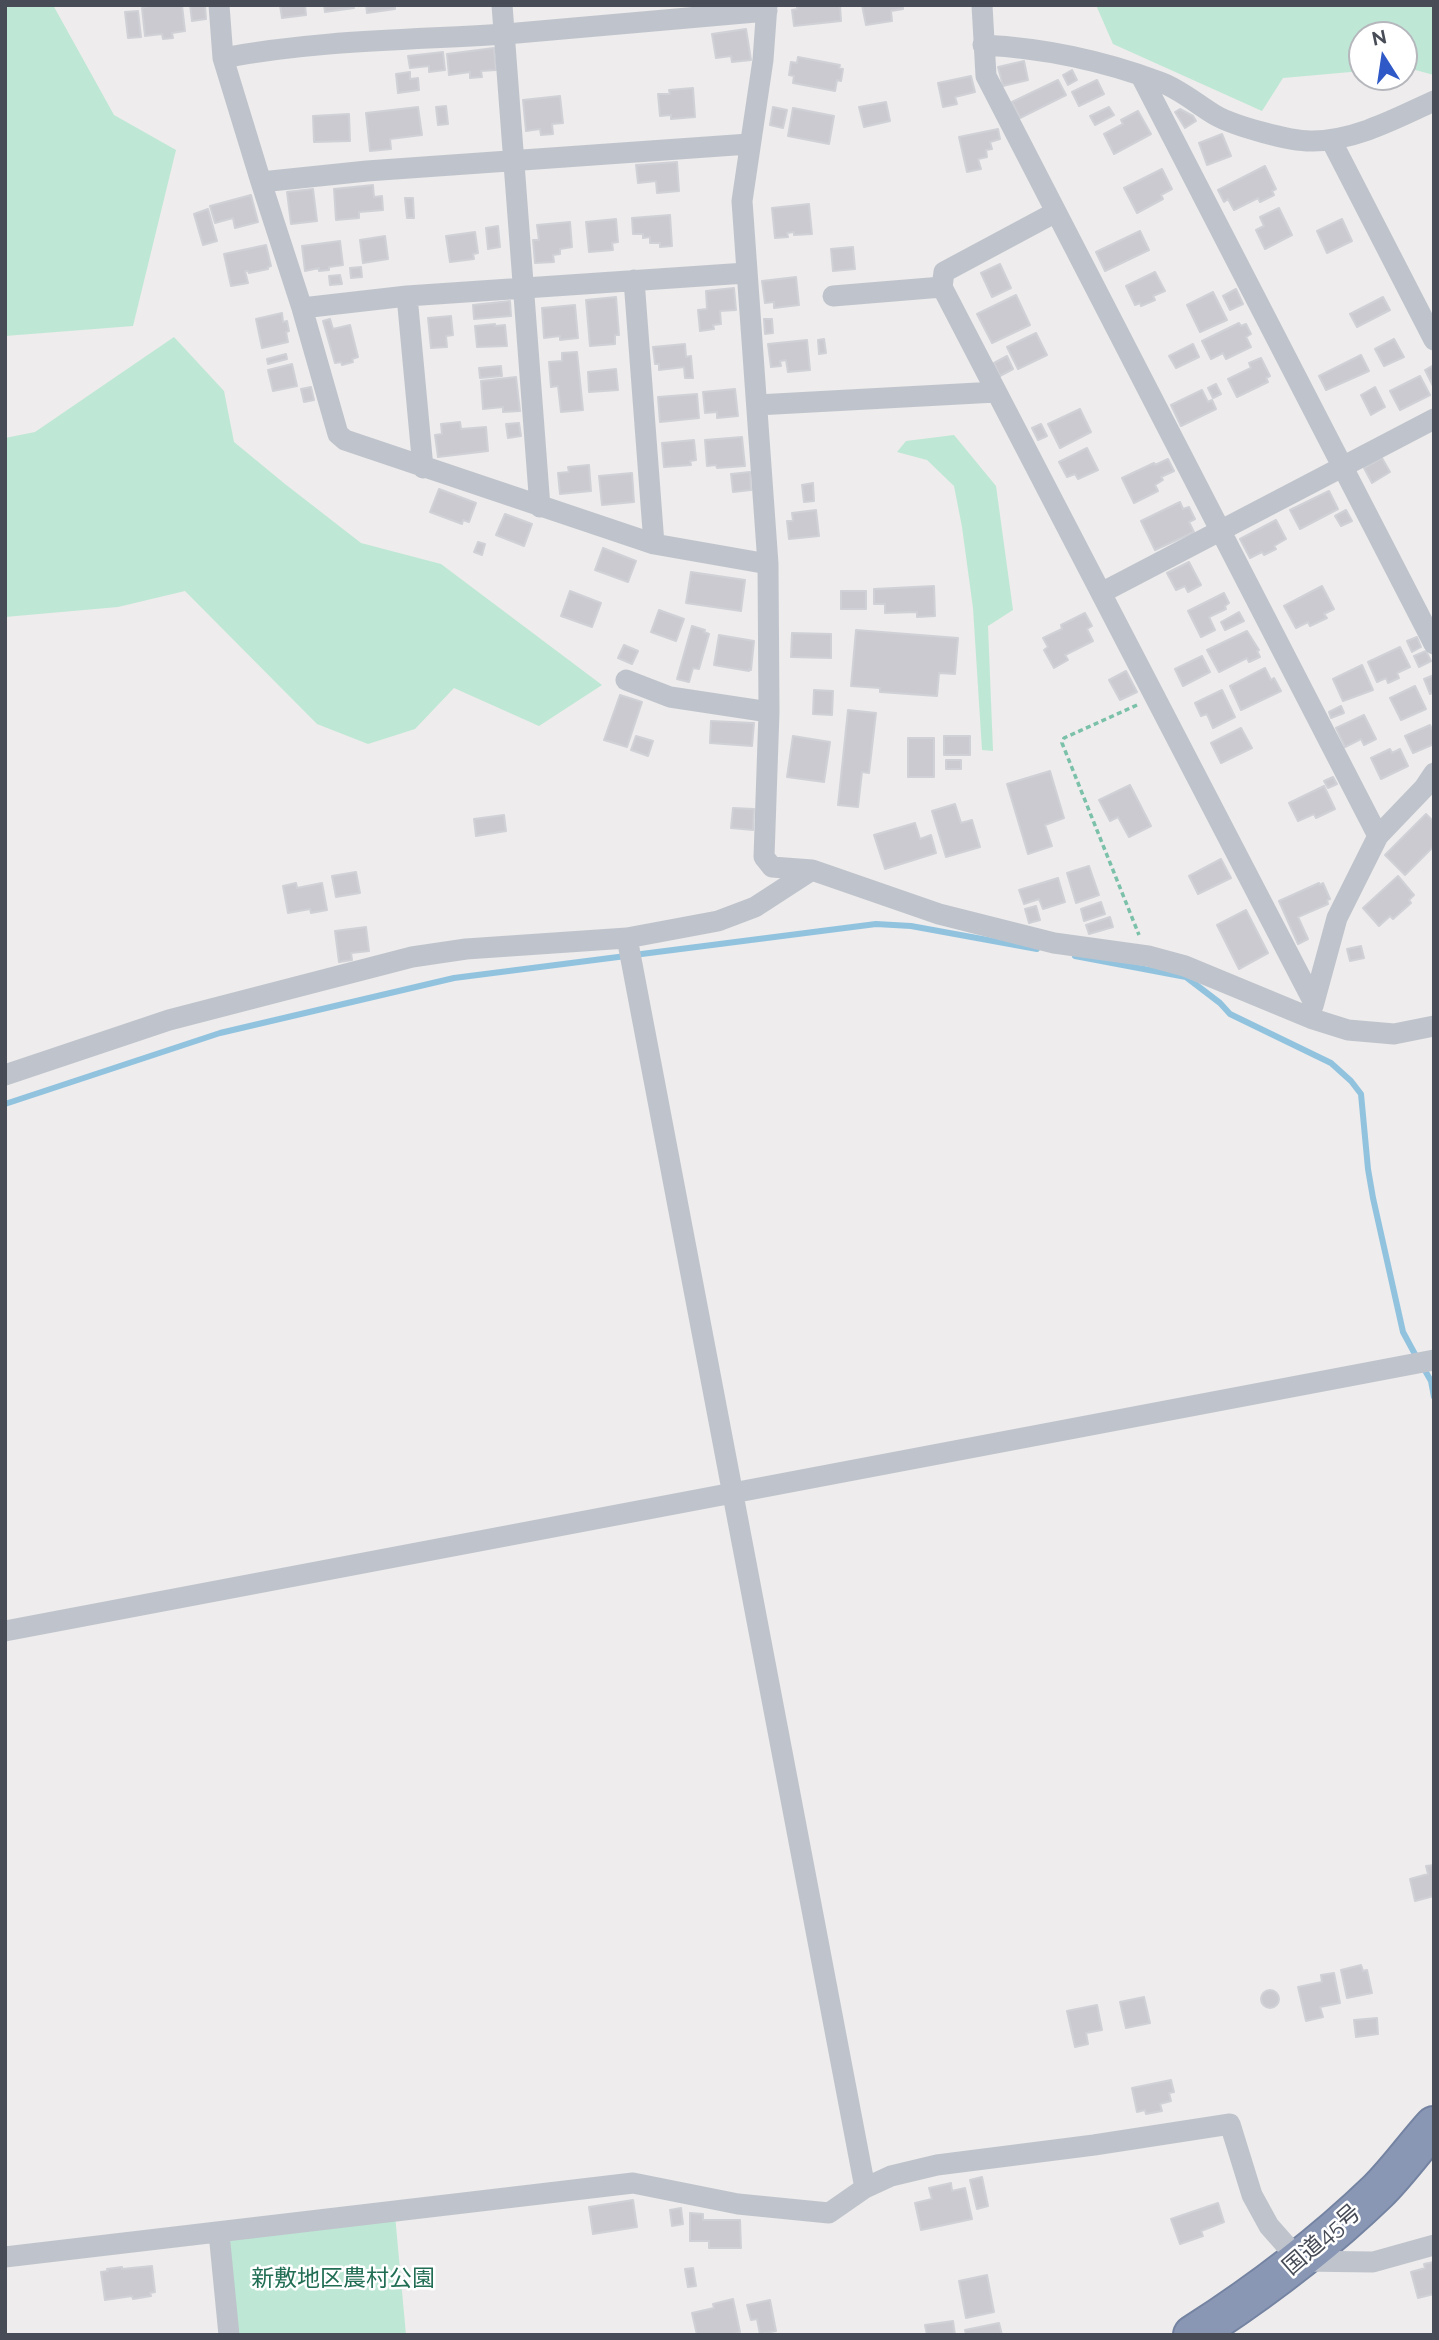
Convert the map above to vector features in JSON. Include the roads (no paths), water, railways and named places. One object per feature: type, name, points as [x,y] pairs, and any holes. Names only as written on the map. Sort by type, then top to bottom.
[{"type":"highway","name":"国道45号","points":[[1193,2335],[1252,2297],[1300,2261],[1380,2189],[1434,2126]]},
{"type":"street","points":[[219,5],[223,58],[302,308],[338,434],[345,440],[423,468],[654,544],[768,564]]},
{"type":"street","points":[[502,5],[540,507]]},
{"type":"street","points":[[982,5],[986,76],[1378,836]]},
{"type":"street","points":[[223,58],[284,49],[504,34],[767,8],[763,60],[741,201],[768,564],[769,712],[764,857],[772,867],[812,870],[939,914],[1054,943],[1148,956],[1185,966],[1313,1010],[1348,1030],[1394,1034],[1434,1026]]},
{"type":"street","points":[[983,46],[1031,49],[1140,76],[1163,83],[1219,118],[1248,129],[1309,142],[1331,140],[1376,128],[1434,102]]},
{"type":"street","points":[[1140,76],[1434,644]]},
{"type":"street","points":[[1331,140],[1434,340]]},
{"type":"street","points":[[261,182],[514,160],[749,144]]},
{"type":"street","points":[[1056,212],[944,272],[942,287],[1155,696],[1313,1010]]},
{"type":"street","points":[[302,308],[407,296],[746,272]]},
{"type":"street","points":[[634,280],[654,544]]},
{"type":"street","points":[[833,296],[942,287]]},
{"type":"street","points":[[407,296],[423,468]]},
{"type":"street","points":[[757,405],[996,392]]},
{"type":"street","points":[[1101,593],[1434,419]]},
{"type":"street","points":[[626,680],[670,697],[769,712]]},
{"type":"street","points":[[1313,1010],[1337,918],[1378,836],[1424,788],[1434,773]]},
{"type":"street","points":[[5,1075],[169,1020],[412,957],[466,949],[627,938],[718,922],[755,907],[812,870]]},
{"type":"street","points":[[627,938],[866,2188]]},
{"type":"street","points":[[5,1631],[1434,1360]]},
{"type":"street","points":[[5,2258],[633,2183],[738,2203],[829,2213],[866,2188],[891,2176],[937,2165],[1230,2124],[1252,2195],[1269,2226],[1300,2261],[1373,2262],[1434,2245]]},
{"type":"street","points":[[219,2233],[229,2335]]},
{"type":"waterway","points":[[5,1104],[220,1033],[454,978],[876,924],[911,926],[1037,949]]},
{"type":"waterway","points":[[1075,956],[1186,977],[1230,1014],[1331,1063],[1351,1081],[1361,1094],[1373,1198],[1403,1332],[1417,1358]]},
{"type":"waterway","points":[[1423,1367],[1431,1381],[1434,1397]]},
{"type":"park label","name":"新敷地区農村公園","points":[[343,2279]]}]
